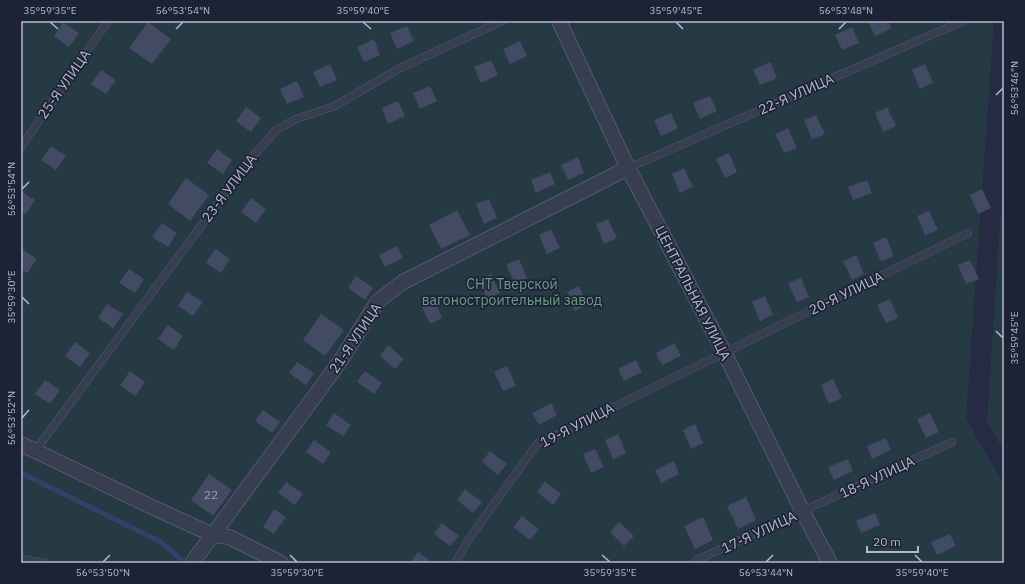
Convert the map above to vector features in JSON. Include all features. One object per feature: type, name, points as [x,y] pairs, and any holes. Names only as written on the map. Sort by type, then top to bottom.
[{"type":"street","name":"ЦЕНТРАЛЬНАЯ УЛИЦА","points":[[559,21],[628,168],[724,352],[803,512],[830,563]]},
{"type":"street","name":"21-Я УЛИЦА","points":[[192,563],[339,363],[378,301],[403,282],[628,168]]},
{"type":"street","points":[[21,444],[213,535],[229,537],[281,563]]},
{"type":"lane","name":"25-Я УЛИЦА","points":[[21,147],[108,21]]},
{"type":"lane","name":"23-Я УЛИЦА","points":[[35,451],[249,161],[276,130],[296,119],[335,106],[400,68],[502,21]]},
{"type":"lane","name":"22-Я УЛИЦА","points":[[628,168],[963,21]]},
{"type":"lane","name":"20-Я УЛИЦА","points":[[724,352],[968,234]]},
{"type":"lane","name":"19-Я УЛИЦА","points":[[455,563],[469,539],[537,444],[724,352]]},
{"type":"lane","name":"18-Я УЛИЦА","points":[[803,512],[952,442]]},
{"type":"lane","name":"17-Я УЛИЦА","points":[[694,563],[697,560],[803,512]]},
{"type":"lane","points":[[21,559],[45,563]]},
{"type":"green space","name":"СНТ Тверской вагоностроительный завод","points":[[21,21],[994,21],[966,419],[1004,484],[1004,563],[21,563]]},
{"type":"green space","points":[[1004,160],[1004,451],[987,422]]},
{"type":"building","points":[[868,21],[888,21],[892,28],[875,36]]},
{"type":"building","points":[[63,22],[79,33],[69,47],[54,36]]},
{"type":"building","points":[[148,22],[171,39],[152,64],[129,48]]},
{"type":"building","points":[[407,26],[414,41],[397,49],[390,33]]},
{"type":"building","points":[[852,27],[859,43],[842,50],[835,35]]},
{"type":"building","points":[[374,39],[380,55],[364,62],[357,47]]},
{"type":"building","points":[[520,41],[527,56],[510,64],[503,49]]},
{"type":"building","points":[[491,60],[498,75],[481,83],[474,67]]},
{"type":"building","points":[[770,62],[777,78],[760,85],[753,70]]},
{"type":"building","points":[[330,64],[337,80],[320,87],[313,72]]},
{"type":"building","points":[[925,64],[933,83],[920,89],[912,70]]},
{"type":"building","points":[[101,70],[116,80],[106,94],[91,84]]},
{"type":"building","points":[[297,81],[304,97],[287,104],[280,89]]},
{"type":"building","points":[[430,86],[437,101],[420,109],[413,93]]},
{"type":"building","points":[[710,96],[717,111],[700,119],[693,103]]},
{"type":"building","points":[[398,101],[405,116],[388,124],[382,108]]},
{"type":"building","points":[[246,107],[261,118],[251,132],[236,121]]},
{"type":"building","points":[[887,107],[896,126],[883,132],[875,113]]},
{"type":"building","points":[[671,113],[678,128],[661,136],[654,120]]},
{"type":"building","points":[[816,115],[825,134],[812,139],[804,120]]},
{"type":"building","points":[[788,128],[797,148],[784,153],[775,134]]},
{"type":"building","points":[[51,146],[66,156],[56,170],[41,160]]},
{"type":"building","points":[[217,149],[232,160],[223,174],[207,163]]},
{"type":"building","points":[[729,153],[737,172],[725,178],[716,159]]},
{"type":"building","points":[[578,157],[584,173],[568,180],[561,165]]},
{"type":"building","points":[[684,168],[693,187],[680,193],[672,174]]},
{"type":"building","points":[[550,172],[555,184],[536,193],[531,180]]},
{"type":"building","points":[[186,178],[209,195],[190,221],[168,204]]},
{"type":"building","points":[[867,180],[872,193],[853,200],[848,187]]},
{"type":"building","points":[[982,189],[991,208],[978,214],[970,195]]},
{"type":"building","points":[[21,191],[35,200],[26,214],[21,211]]},
{"type":"building","points":[[251,198],[266,209],[256,223],[241,212]]},
{"type":"building","points":[[489,199],[497,218],[484,224],[476,204]]},
{"type":"building","points":[[457,210],[470,235],[441,249],[429,225]]},
{"type":"building","points":[[929,211],[938,230],[925,235],[917,216]]},
{"type":"building","points":[[608,219],[617,238],[604,244],[596,224]]},
{"type":"building","points":[[162,223],[177,233],[168,247],[152,237]]},
{"type":"building","points":[[551,229],[560,248],[547,254],[539,235]]},
{"type":"building","points":[[886,237],[894,256],[881,262],[873,243]]},
{"type":"building","points":[[397,246],[403,258],[385,267],[379,255]]},
{"type":"building","points":[[21,248],[37,259],[27,273],[21,269]]},
{"type":"building","points":[[215,249],[230,259],[221,273],[206,263]]},
{"type":"building","points":[[856,255],[864,274],[852,280],[843,261]]},
{"type":"building","points":[[519,259],[527,278],[515,284],[506,265]]},
{"type":"building","points":[[970,260],[979,279],[966,284],[958,265]]},
{"type":"building","points":[[129,269],[144,279],[135,293],[119,283]]},
{"type":"building","points":[[491,274],[500,293],[487,299],[479,280]]},
{"type":"building","points":[[356,276],[373,288],[365,300],[348,288]]},
{"type":"building","points":[[801,278],[809,297],[797,302],[788,283]]},
{"type":"building","points":[[579,286],[588,305],[575,311],[567,292]]},
{"type":"building","points":[[187,292],[203,302],[193,316],[178,306]]},
{"type":"building","points":[[765,296],[773,315],[760,321],[752,302]]},
{"type":"building","points":[[434,299],[442,318],[430,324],[421,305]]},
{"type":"building","points":[[890,299],[898,318],[886,323],[877,305]]},
{"type":"building","points":[[107,304],[123,314],[113,328],[98,318]]},
{"type":"building","points":[[321,314],[344,330],[325,356],[303,340]]},
{"type":"building","points":[[168,325],[183,336],[174,350],[158,339]]},
{"type":"building","points":[[75,342],[90,353],[80,367],[65,356]]},
{"type":"building","points":[[674,343],[681,356],[662,365],[656,353]]},
{"type":"building","points":[[388,345],[404,359],[395,369],[380,356]]},
{"type":"building","points":[[636,360],[642,372],[624,381],[618,369]]},
{"type":"building","points":[[297,362],[314,373],[306,385],[289,373]]},
{"type":"building","points":[[507,366],[516,386],[503,391],[494,372]]},
{"type":"building","points":[[130,371],[145,382],[135,396],[120,385]]},
{"type":"building","points":[[365,371],[382,383],[374,394],[357,382]]},
{"type":"building","points":[[833,379],[842,398],[829,404],[821,385]]},
{"type":"building","points":[[45,380],[60,390],[50,404],[35,394]]},
{"type":"building","points":[[551,403],[557,415],[539,425],[532,413]]},
{"type":"building","points":[[263,410],[280,422],[272,433],[255,421]]},
{"type":"building","points":[[334,413],[351,425],[343,436],[326,425]]},
{"type":"building","points":[[930,413],[939,432],[926,438],[917,419]]},
{"type":"building","points":[[695,424],[703,443],[691,449],[683,430]]},
{"type":"building","points":[[618,434],[626,453],[613,459],[605,440]]},
{"type":"building","points":[[886,438],[891,450],[872,459],[867,446]]},
{"type":"building","points":[[314,440],[331,452],[323,464],[306,452]]},
{"type":"building","points":[[595,449],[604,467],[591,473],[583,454]]},
{"type":"building","points":[[490,451],[507,464],[498,475],[482,462]]},
{"type":"building","points":[[848,459],[853,471],[834,480],[828,467]]},
{"type":"building","points":[[674,461],[679,474],[661,483],[655,470]]},
{"type":"building","points":[[209,474],[232,490],[213,516],[191,500]]},
{"type":"building","points":[[545,481],[561,494],[553,505],[537,492]]},
{"type":"building","points":[[286,482],[303,494],[295,505],[278,493]]},
{"type":"building","points":[[465,489],[482,502],[473,513],[457,500]]},
{"type":"building","points":[[746,497],[756,520],[738,529],[727,506]]},
{"type":"building","points":[[274,509],[286,517],[274,534],[263,527]]},
{"type":"building","points":[[875,513],[880,525],[861,533],[856,521]]},
{"type":"building","points":[[522,516],[539,529],[530,540],[513,527]]},
{"type":"building","points":[[703,517],[713,540],[695,549],[684,526]]},
{"type":"building","points":[[619,522],[634,536],[624,546],[610,532]]},
{"type":"building","points":[[442,523],[459,536],[450,546],[434,534]]},
{"type":"building","points":[[950,534],[956,546],[937,555],[931,542]]},
{"type":"building","points":[[418,552],[433,563],[410,563]]},
{"type":"waterway","points":[[21,473],[159,541],[181,559]]}]
